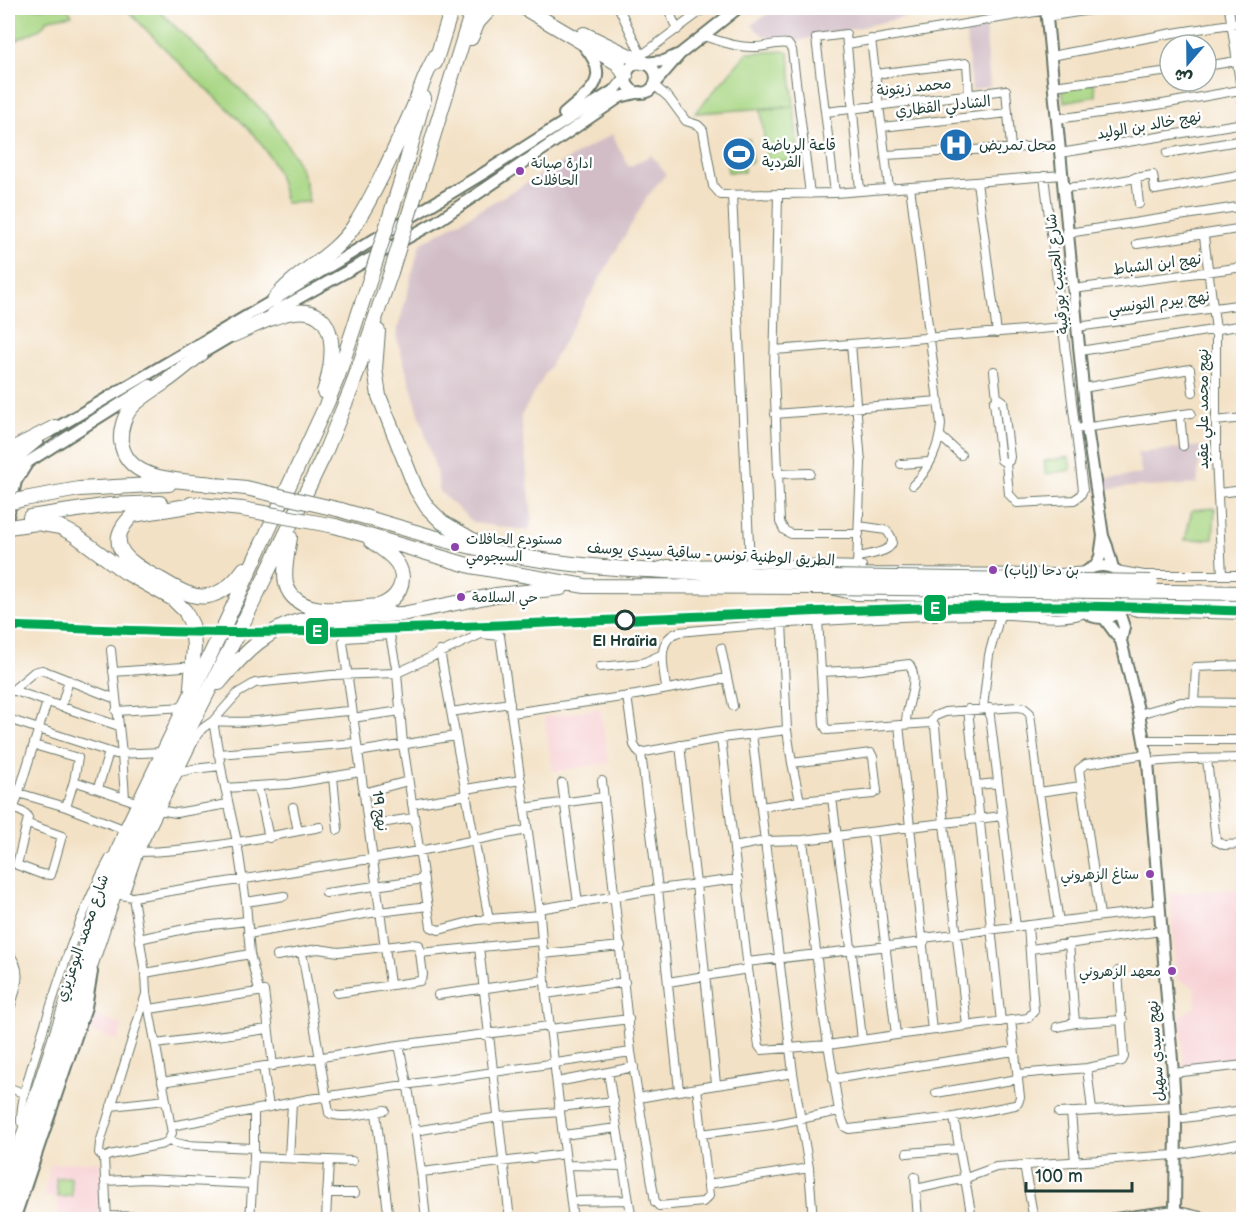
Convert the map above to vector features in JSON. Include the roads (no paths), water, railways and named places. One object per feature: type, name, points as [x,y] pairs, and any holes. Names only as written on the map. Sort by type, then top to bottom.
[{"type":"highway","points":[[193,703],[261,545],[338,376],[374,270],[452,8]]},
{"type":"highway","points":[[193,703],[292,524],[352,387],[391,272],[473,8]]},
{"type":"highway","points":[[447,91],[454,80],[478,22],[491,8]]},
{"type":"highway","points":[[524,8],[617,63],[626,76]]},
{"type":"highway","points":[[544,8],[582,33],[643,59]]},
{"type":"highway","points":[[274,300],[282,289],[340,244],[354,225],[400,135],[437,54]]},
{"type":"highway","points":[[383,296],[375,360],[377,387],[416,489],[427,507],[442,522],[460,534],[500,553]]},
{"type":"highway","points":[[233,335],[282,314],[296,311],[307,311],[319,317],[326,324],[332,348],[329,371],[308,444]]},
{"type":"highway","points":[[201,354],[130,409],[122,427],[122,445],[128,460],[141,471],[152,475],[213,484]]},
{"type":"highway","points":[[8,451],[56,427]]},
{"type":"highway","name":"الطريق الوطنية تونس - ساقية سيدي يوسف","points":[[8,502],[78,489],[111,486],[213,484],[246,488],[341,510],[500,553],[557,562],[826,582],[1244,593]]},
{"type":"highway","points":[[200,504],[133,515],[120,532],[123,555],[132,564],[175,588],[199,597],[221,592],[231,584],[261,545]]},
{"type":"highway","name":"الطريق الوطنية تونس - ساقية سيدي يوسف","points":[[10,522],[110,505],[200,504],[242,509],[335,526],[471,566],[585,586],[826,582],[1244,584]]},
{"type":"highway","points":[[10,522],[60,527],[75,535],[125,572],[173,599],[185,611],[192,625],[193,703]]},
{"type":"highway","points":[[292,524],[285,574],[286,584],[296,600],[312,608],[379,606],[395,597],[402,580],[397,563],[362,534]]},
{"type":"highway","points":[[193,703],[238,661],[275,631],[294,621],[402,615],[496,595],[585,586]]},
{"type":"highway","name":"شارع محمد البوعزيزي","points":[[14,1192],[78,967],[126,831],[163,752],[193,703]]},
{"type":"highway","name":"شارع محمد البوعزيزي","points":[[14,1192],[92,959],[119,894],[146,814],[193,703]]},
{"type":"highway","points":[[8,1215],[14,1192]]},
{"type":"main road","points":[[10,522],[16,481],[23,468],[34,457],[233,335],[436,222],[620,97],[647,91],[680,54],[738,8]]},
{"type":"main road","name":"شارع الحبيب بورقيبة","points":[[1046,12],[1087,428],[1103,536],[1114,569]]},
{"type":"main road","points":[[542,136],[595,86],[597,79],[595,61],[579,42]]},
{"type":"main road","points":[[8,476],[21,455],[56,427],[274,300],[542,136],[616,89],[634,64],[643,59],[664,61],[680,54]]},
{"type":"main road","points":[[643,59],[654,70],[655,84]]},
{"type":"main road","points":[[626,76],[631,89],[640,92]]},
{"type":"main road","name":"شارع الحبيب بورقيبة","points":[[1092,569],[1100,557],[1103,536]]},
{"type":"main road","points":[[1092,569],[1114,569],[1127,585],[1123,607],[1104,618],[1097,618],[1086,612],[1078,602],[1077,584],[1092,569]]},
{"type":"main road","name":"نهج سيدي سهيل","points":[[1121,641],[1124,627],[1123,607]]},
{"type":"main road","name":"نهج سيدي سهيل","points":[[1104,618],[1121,641],[1147,758],[1176,1119],[1175,1211]]},
{"type":"main road","points":[[8,1163],[67,988],[78,967]]},
{"type":"main road","points":[[14,1192],[14,1220]]},
{"type":"main road","points":[[14,1192],[25,1220]]},
{"type":"main road","points":[[1108,1220],[1175,1211]]},
{"type":"street","points":[[619,8],[643,59],[705,8]]},
{"type":"street","points":[[668,8],[677,30]]},
{"type":"street","points":[[847,44],[1046,12],[1103,8]]},
{"type":"street","points":[[1228,8],[1244,110]]},
{"type":"street","points":[[1051,56],[1244,22]]},
{"type":"street","points":[[835,193],[816,38],[846,34],[860,190]]},
{"type":"street","points":[[703,36],[744,47],[788,44],[792,50],[810,194]]},
{"type":"street","points":[[871,39],[889,188]]},
{"type":"street","points":[[1218,64],[1236,61]]},
{"type":"street","points":[[875,74],[967,63],[969,95]]},
{"type":"street","points":[[1053,86],[1158,73]]},
{"type":"street","points":[[655,84],[686,121],[698,125],[703,130],[713,186],[721,195],[835,193],[1062,175]]},
{"type":"street","name":"محمد زيتونة","points":[[826,112],[1006,90],[1008,113]]},
{"type":"street","points":[[1057,119],[1157,105],[1240,90]]},
{"type":"street","points":[[1008,113],[1011,148]]},
{"type":"street","name":"الشادلي القطاري","points":[[882,127],[1008,113]]},
{"type":"street","name":"نهج خالد بن الوليد","points":[[886,155],[1011,148],[1059,149],[1244,123]]},
{"type":"street","points":[[1191,131],[1194,148]]},
{"type":"street","points":[[1167,153],[1244,140]]},
{"type":"street","points":[[1063,188],[1097,185],[1153,175],[1155,190],[1244,174]]},
{"type":"street","points":[[994,371],[997,398],[1001,398],[1003,403],[1010,459],[1006,463],[1009,494],[1017,503],[1076,499],[1083,490],[1044,176]]},
{"type":"street","points":[[1136,177],[1139,204]]},
{"type":"street","points":[[977,182],[997,333]]},
{"type":"street","points":[[910,187],[941,424],[940,436],[929,462],[913,485]]},
{"type":"street","points":[[732,195],[750,563]]},
{"type":"street","points":[[778,195],[775,414],[780,522],[787,533],[796,535],[886,530],[891,538],[890,546],[883,552],[857,562]]},
{"type":"street","points":[[1068,233],[1244,206]]},
{"type":"street","points":[[1137,244],[1244,228]]},
{"type":"street","name":"نهج محمد علي عقيد","points":[[1205,234],[1216,330],[1215,421],[1222,574]]},
{"type":"street","name":"نهج ابن الشباط","points":[[1073,289],[1244,267]]},
{"type":"street","name":"نهج بيرم التونسي","points":[[1077,327],[1244,304]]},
{"type":"street","points":[[1080,351],[1244,325]]},
{"type":"street","points":[[775,350],[1064,327]]},
{"type":"street","points":[[851,344],[861,462],[857,562]]},
{"type":"street","points":[[1083,388],[1190,369],[1193,392]]},
{"type":"street","points":[[775,414],[939,401]]},
{"type":"street","points":[[1075,429],[1191,413]]},
{"type":"street","points":[[1179,414],[1183,446]]},
{"type":"street","points":[[1215,421],[1244,418]]},
{"type":"street","points":[[940,436],[961,455]]},
{"type":"street","points":[[901,464],[929,462]]},
{"type":"street","points":[[777,474],[810,473]]},
{"type":"street","points":[[1218,493],[1244,490]]},
{"type":"street","points":[[651,570],[662,564],[857,562],[896,566],[904,571]]},
{"type":"street","points":[[826,582],[857,570],[1061,573],[1092,569]]},
{"type":"street","points":[[1114,569],[1144,575],[1244,575]]},
{"type":"street","points":[[826,582],[857,596],[1064,598],[1078,602]]},
{"type":"street","points":[[1123,607],[1137,600],[1244,601]]},
{"type":"street","points":[[1123,607],[1137,612],[1244,615]]},
{"type":"street","points":[[666,688],[663,654],[668,639],[679,632],[818,620],[1000,615],[1074,617],[1086,612]]},
{"type":"street","points":[[1000,615],[989,655],[986,708],[1016,927]]},
{"type":"street","points":[[818,620],[824,725],[827,730],[902,724],[930,723],[935,726],[967,1025]]},
{"type":"street","points":[[782,622],[788,730],[800,801]]},
{"type":"street","points":[[527,830],[374,859],[133,897],[119,894],[197,735],[238,693],[255,683],[397,673],[440,651],[481,634],[500,636],[539,912],[549,1027],[573,1220]]},
{"type":"street","name":"نهج 19","points":[[390,984],[343,642],[346,638],[390,635],[397,673]]},
{"type":"street","points":[[721,648],[733,706]]},
{"type":"street","points":[[111,650],[125,798]]},
{"type":"street","points":[[440,651],[489,920]]},
{"type":"street","points":[[600,667],[643,663],[663,654]]},
{"type":"street","points":[[821,672],[909,664],[912,669],[913,684],[902,724],[910,828],[932,1030]]},
{"type":"street","points":[[1194,703],[1196,667],[1244,665]]},
{"type":"street","points":[[113,672],[183,667]]},
{"type":"street","points":[[10,692],[38,670],[116,699]]},
{"type":"street","points":[[397,673],[403,744],[431,927],[436,930],[468,922],[539,912],[658,889],[738,879]]},
{"type":"street","points":[[512,713],[727,678]]},
{"type":"street","points":[[61,707],[69,681]]},
{"type":"street","points":[[10,692],[119,726]]},
{"type":"street","points":[[627,696],[634,746],[637,752],[641,753],[721,738],[788,730]]},
{"type":"street","points":[[28,824],[62,836],[51,875],[41,874],[17,865],[28,816],[11,807],[19,792],[47,702]]},
{"type":"street","points":[[116,711],[193,703]]},
{"type":"street","points":[[451,711],[510,703]]},
{"type":"street","points":[[1138,714],[1175,703],[1244,703]]},
{"type":"street","points":[[930,723],[939,713],[968,709],[1021,707],[1029,713],[1059,922]]},
{"type":"street","points":[[968,709],[1001,1022]]},
{"type":"street","points":[[213,721],[235,723],[322,712],[352,715],[401,711]]},
{"type":"street","points":[[8,719],[109,752],[122,754],[163,752]]},
{"type":"street","points":[[213,721],[237,842],[246,902],[250,954],[259,991]]},
{"type":"street","points":[[752,734],[813,1220]]},
{"type":"street","points":[[218,754],[403,744],[455,736]]},
{"type":"street","points":[[721,738],[748,966],[761,1049],[765,1051],[828,1046],[1028,1018],[1034,1011],[1028,926]]},
{"type":"street","points":[[1144,740],[1244,740]]},
{"type":"street","points":[[66,807],[83,744]]},
{"type":"street","points":[[34,745],[78,758]]},
{"type":"street","points":[[680,745],[716,1084]]},
{"type":"street","points":[[98,789],[109,752]]},
{"type":"street","points":[[641,753],[679,1090]]},
{"type":"street","points":[[761,807],[873,794],[877,791],[871,753],[792,763]]},
{"type":"street","points":[[1100,915],[1079,769],[1086,764],[1147,758],[1244,758]]},
{"type":"street","points":[[1207,759],[1216,841],[1220,845],[1244,844]]},
{"type":"street","points":[[180,772],[193,768],[221,766]]},
{"type":"street","points":[[225,788],[258,786],[360,772]]},
{"type":"street","points":[[333,777],[338,830]]},
{"type":"street","points":[[74,780],[139,803]]},
{"type":"street","points":[[412,804],[521,780]]},
{"type":"street","points":[[363,793],[408,781]]},
{"type":"street","points":[[8,782],[8,788],[66,807],[126,831],[98,880],[76,933],[54,996],[25,1094],[21,1122]]},
{"type":"street","points":[[602,782],[631,1052],[656,1205],[666,1207],[703,1202],[709,1196],[697,1088]]},
{"type":"street","points":[[562,783],[578,903]]},
{"type":"street","points":[[977,785],[997,783]]},
{"type":"street","points":[[258,786],[269,838]]},
{"type":"street","points":[[1039,792],[1081,786]]},
{"type":"street","points":[[525,808],[604,797]]},
{"type":"street","points":[[832,798],[862,1040]]},
{"type":"street","points":[[159,810],[176,813],[228,804]]},
{"type":"street","points":[[293,807],[298,831]]},
{"type":"street","points":[[734,848],[765,841],[803,840],[872,833],[1002,816]]},
{"type":"street","points":[[368,825],[413,818]]},
{"type":"street","points":[[139,852],[175,851],[269,838],[320,827]]},
{"type":"street","points":[[872,833],[896,1035]]},
{"type":"street","points":[[803,840],[815,956],[833,1079],[843,1125],[849,1129],[954,1117],[1015,1105],[1020,1100],[1011,1020]]},
{"type":"street","points":[[326,893],[424,879]]},
{"type":"street","points":[[246,902],[284,896]]},
{"type":"street","points":[[133,897],[146,993],[171,1126],[172,1133],[168,1141]]},
{"type":"street","points":[[248,934],[428,906]]},
{"type":"street","points":[[668,982],[706,976],[780,958],[852,952],[958,934],[1160,909]]},
{"type":"street","points":[[139,939],[194,927],[247,921]]},
{"type":"street","points":[[1031,949],[1161,931]]},
{"type":"street","points":[[420,953],[542,941]]},
{"type":"street","points":[[1070,943],[1075,1023]]},
{"type":"street","points":[[277,956],[318,949],[339,952],[417,944],[422,979],[338,993]]},
{"type":"street","points":[[543,954],[621,946]]},
{"type":"street","points":[[479,947],[510,1220]]},
{"type":"street","points":[[302,952],[328,1110],[333,1116],[376,1113],[385,1110]]},
{"type":"street","points":[[8,953],[19,972],[8,1015]]},
{"type":"street","points":[[145,973],[250,954]]},
{"type":"street","points":[[936,1093],[1018,1077],[1122,1061],[1124,1057],[1123,1020],[1118,971]]},
{"type":"street","points":[[438,995],[544,980]]},
{"type":"street","points":[[546,994],[625,982]]},
{"type":"street","points":[[150,1009],[263,990],[266,993],[273,1065]]},
{"type":"street","points":[[146,993],[99,1148],[99,1153],[104,1158],[107,1218],[250,1219],[254,1112]]},
{"type":"street","points":[[162,1082],[490,1032],[628,1019]]},
{"type":"street","points":[[1057,1027],[1075,1023],[1123,1020]]},
{"type":"street","points":[[156,1044],[268,1029]]},
{"type":"street","points":[[399,1045],[422,1172],[426,1220]]},
{"type":"street","points":[[833,1079],[1014,1051]]},
{"type":"street","points":[[171,1126],[254,1112],[326,1096],[631,1052]]},
{"type":"street","points":[[1173,1073],[1244,1065]]},
{"type":"street","points":[[263,1067],[269,1107]]},
{"type":"street","points":[[556,1082],[634,1067]]},
{"type":"street","points":[[1087,1068],[1092,1110]]},
{"type":"street","points":[[608,1072],[631,1214],[629,1220]]},
{"type":"street","points":[[639,1098],[793,1073]]},
{"type":"street","points":[[8,1087],[25,1094]]},
{"type":"street","points":[[111,1106],[166,1101]]},
{"type":"street","points":[[415,1131],[614,1101]]},
{"type":"street","points":[[289,1158],[292,1102]]},
{"type":"street","points":[[1059,1113],[1175,1106]]},
{"type":"street","points":[[1176,1119],[1244,1110]]},
{"type":"street","points":[[701,1134],[839,1111]]},
{"type":"street","points":[[1071,1112],[1075,1162]]},
{"type":"street","points":[[376,1113],[389,1220]]},
{"type":"street","points":[[954,1117],[972,1220]]},
{"type":"street","points":[[563,1135],[617,1128]]},
{"type":"street","points":[[104,1158],[168,1141],[186,1145],[254,1148]]},
{"type":"street","points":[[916,1189],[966,1178],[996,1167],[1175,1155],[1244,1143]]},
{"type":"street","points":[[907,1153],[959,1149]]},
{"type":"street","points":[[422,1172],[565,1154]]},
{"type":"street","points":[[254,1157],[352,1161]]},
{"type":"street","points":[[326,1220],[329,1160]]},
{"type":"street","points":[[567,1165],[623,1166]]},
{"type":"street","points":[[1024,1166],[1034,1220]]},
{"type":"street","points":[[708,1184],[808,1167]]},
{"type":"street","points":[[915,1177],[918,1220]]},
{"type":"street","points":[[105,1181],[144,1179],[252,1184]]},
{"type":"street","points":[[327,1193],[355,1193]]},
{"type":"street","points":[[571,1201],[628,1200]]},
{"type":"street","points":[[1175,1211],[1214,1220]]},
{"type":"place","name":"محل تمريض","points":[[956,145]]},
{"type":"place","name":"قاعة الرياضة الفردية","points":[[739,154]]},
{"type":"place","name":"ادارة صيانة الحافلات","points":[[520,171]]},
{"type":"place","name":"مستودع الحافلات السيجومي","points":[[455,547]]},
{"type":"place","name":"بن دحا (إياب)","points":[[993,570]]},
{"type":"place","name":"حي السلامة","points":[[461,597]]},
{"type":"place","name":"El Hraïria","points":[[625,620]]},
{"type":"place","name":"ستاغ الزهروني","points":[[1150,874]]},
{"type":"place","name":"معهد الزهروني","points":[[1172,971]]}]
